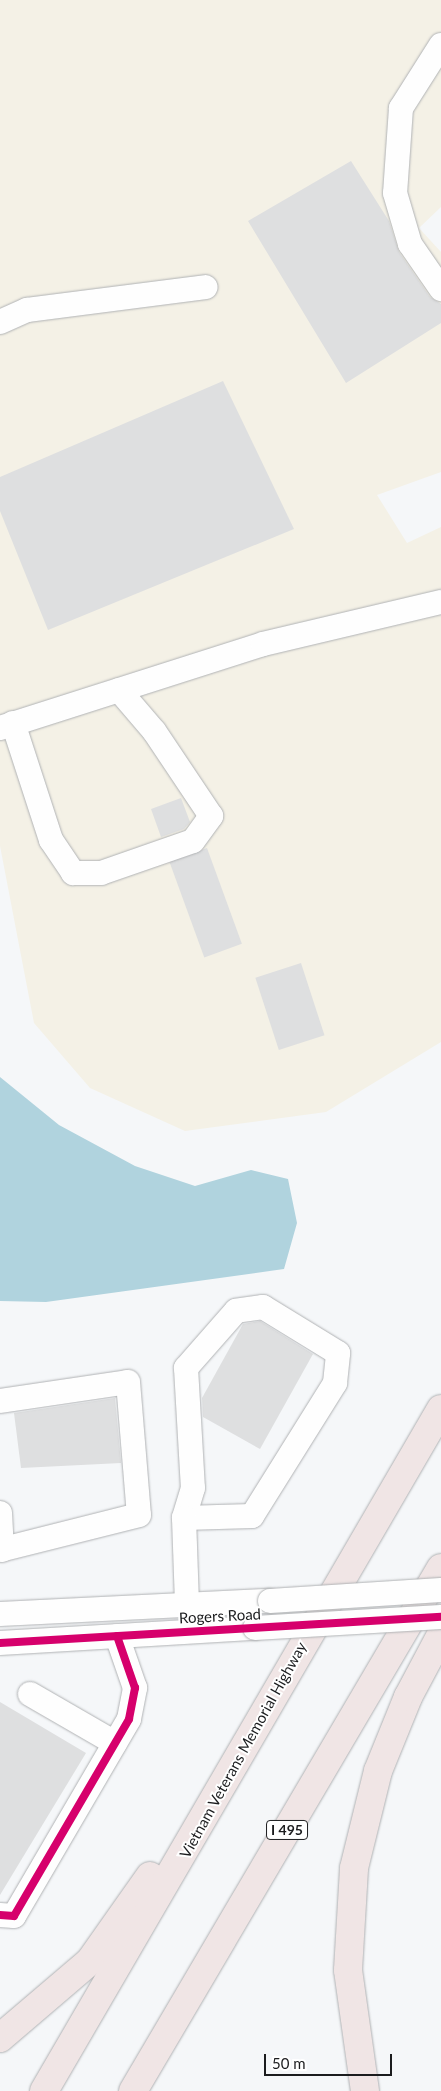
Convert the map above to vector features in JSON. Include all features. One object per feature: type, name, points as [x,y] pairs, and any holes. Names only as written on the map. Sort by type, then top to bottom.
[{"type":"highway","name":"Vietnam Veterans Memorial Highway","points":[[44,2091],[260,1716],[441,1409]]},
{"type":"highway","name":"I 495","points":[[133,2091],[441,1568]]},
{"type":"highway","points":[[365,2091],[348,1970],[355,1861],[387,1747],[441,1635]]},
{"type":"highway","points":[[0,2038],[62,1988],[108,1940],[260,1716]]},
{"type":"street","points":[[441,45],[402,108],[395,193],[410,244],[441,289]]},
{"type":"street","points":[[0,322],[27,310],[206,287]]},
{"type":"street","points":[[119,690],[154,731],[211,816],[193,841],[101,874],[72,873],[51,840],[7,726],[119,690],[263,644],[441,602]]},
{"type":"street","points":[[184,1518],[252,1516],[335,1383],[338,1353],[262,1307],[236,1311],[186,1368],[192,1488],[184,1518],[187,1605]]},
{"type":"street","points":[[0,1401],[128,1382],[139,1515],[1,1550],[0,1512]]},
{"type":"street","name":"Rogers Road","points":[[0,1614],[270,1601],[441,1590]]},
{"type":"street","name":"Rogers Road","points":[[0,1644],[441,1617]]},
{"type":"street","points":[[0,1915],[14,1916],[129,1719],[135,1688],[117,1636]]},
{"type":"street","points":[[30,1694],[115,1743]]},
{"type":"shaded area","points":[[0,0],[441,0],[441,207],[419,228],[441,252],[441,472],[377,495],[407,543],[441,527],[441,1042],[326,1112],[185,1131],[90,1088],[34,1023],[0,846]]},
{"type":"water","points":[[0,1077],[59,1125],[135,1166],[195,1186],[251,1170],[288,1179],[297,1223],[284,1269],[46,1302],[0,1301]]},
{"type":"building","points":[[351,161],[389,221],[399,252],[430,297],[441,304],[441,323],[346,383],[248,221]]},
{"type":"building","points":[[223,381],[294,529],[48,630],[0,511],[0,477]]},
{"type":"building","points":[[181,798],[190,822],[184,829],[161,837],[151,809]]},
{"type":"building","points":[[207,848],[242,944],[204,958],[169,862]]},
{"type":"building","points":[[301,963],[324,1035],[279,1050],[255,978]]},
{"type":"building","points":[[260,1321],[313,1354],[260,1449],[203,1417],[202,1398],[243,1324]]},
{"type":"building","points":[[115,1398],[121,1463],[21,1468],[14,1413]]},
{"type":"building","points":[[0,1702],[86,1753],[0,1895]]},
{"type":"cycle path","points":[[0,1643],[441,1617]]},
{"type":"cycle path","points":[[0,1915],[14,1916],[129,1719],[135,1688],[117,1636]]}]
